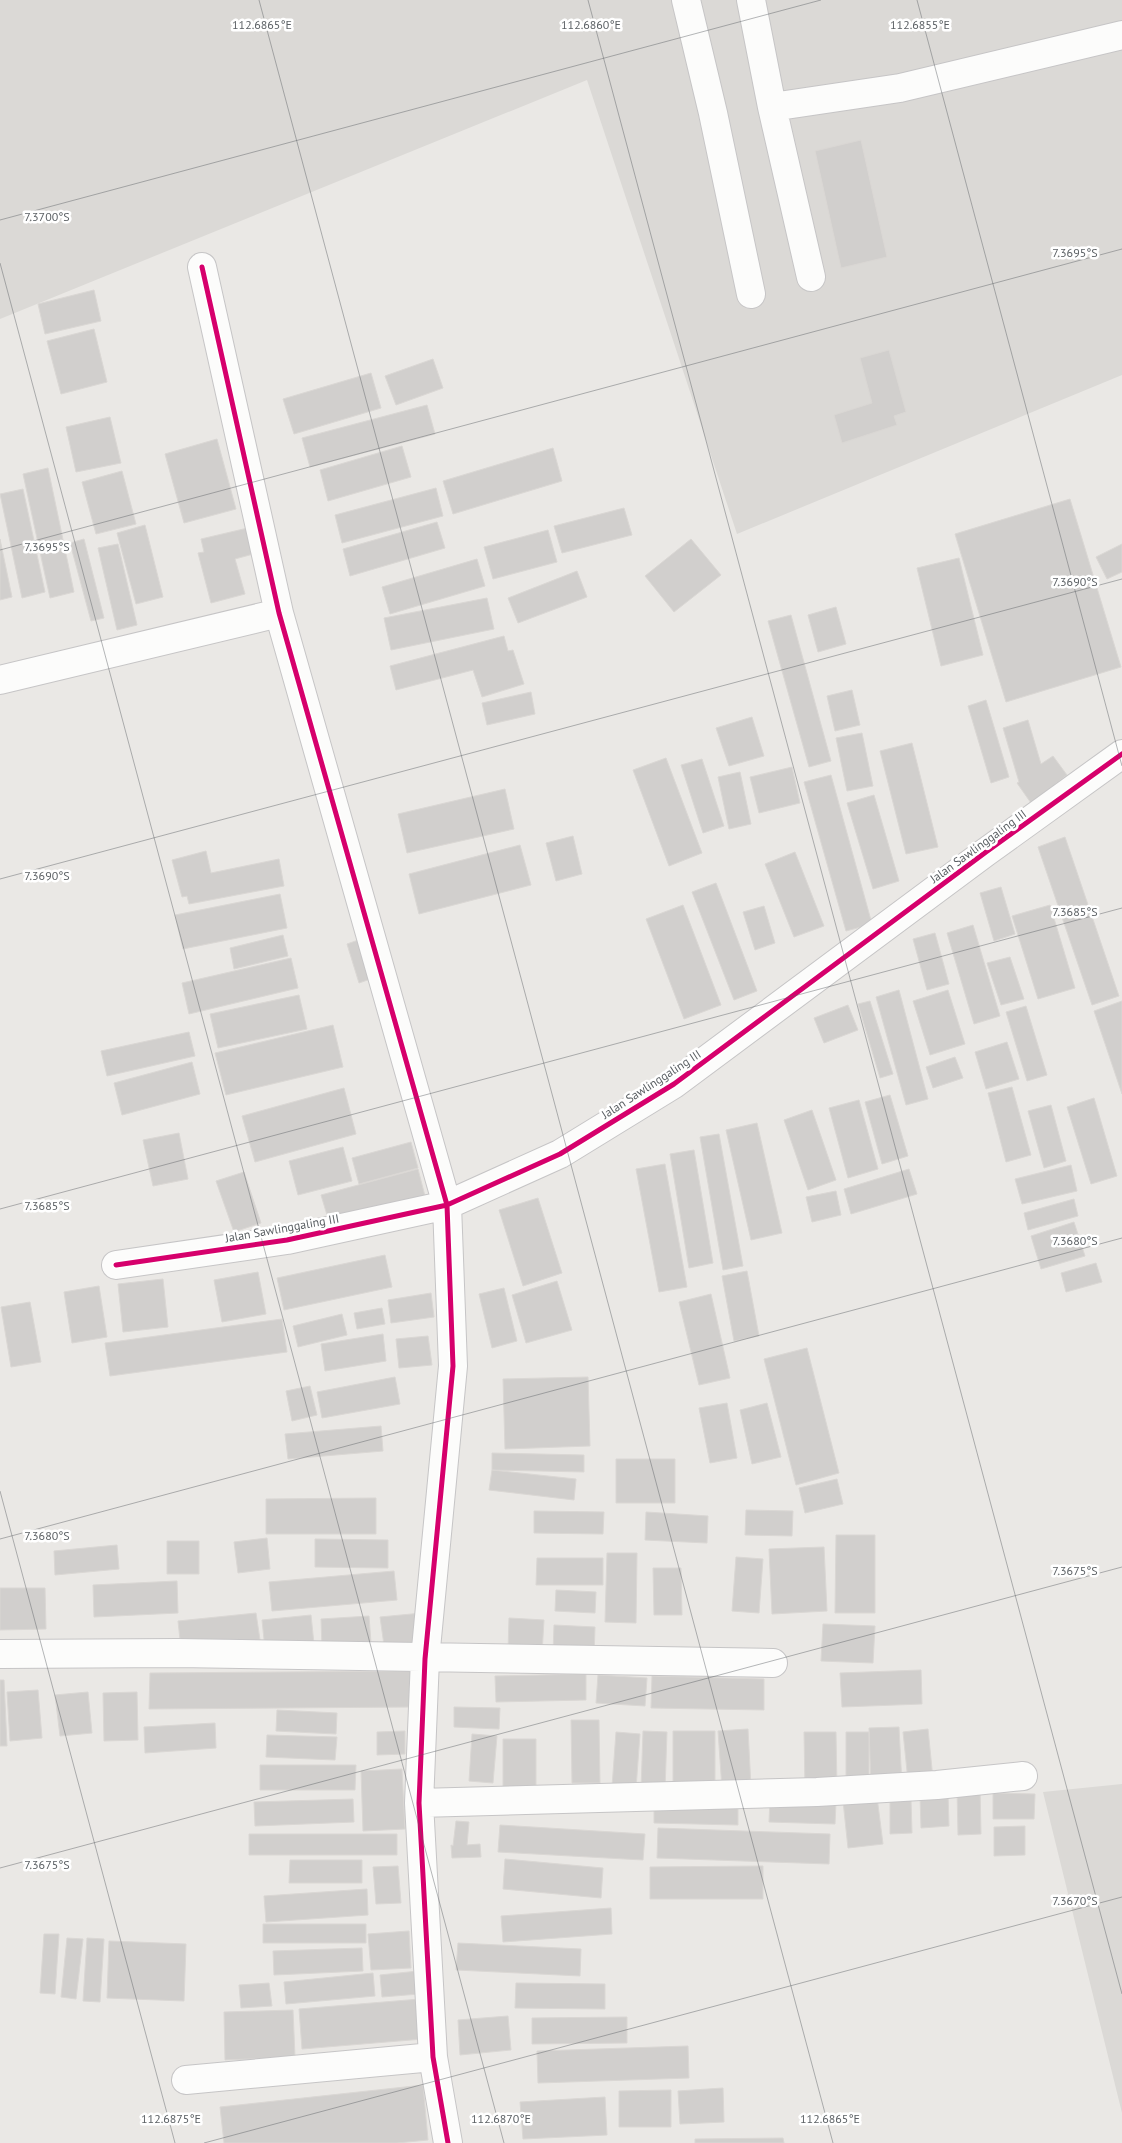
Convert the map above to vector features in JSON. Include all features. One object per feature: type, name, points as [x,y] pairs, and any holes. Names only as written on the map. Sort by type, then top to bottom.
[{"type":"street","points":[[686,0],[713,114],[751,294]]},
{"type":"street","points":[[751,0],[772,107],[811,277]]},
{"type":"street","points":[[772,107],[900,88],[1122,35]]},
{"type":"street","points":[[202,268],[279,613],[447,1205],[453,1366],[425,1659],[419,1803],[433,2057],[448,2143]]},
{"type":"street","points":[[0,680],[279,613]]},
{"type":"street","name":"Jalan Sawlinggaling III","points":[[116,1265],[288,1240],[447,1205],[560,1154],[674,1084],[986,852],[1122,754]]},
{"type":"street","points":[[0,1654],[178,1653],[425,1659],[773,1663]]},
{"type":"street","points":[[419,1803],[817,1792],[1023,1776]]},
{"type":"street","points":[[186,2080],[433,2057]]},
{"type":"shaded area","points":[[0,0],[1122,0],[1122,375],[737,534],[587,80],[0,319]]},
{"type":"shaded area","points":[[1122,1784],[1122,2113],[1043,1792]]},
{"type":"building","points":[[861,140],[887,257],[841,268],[815,151]]},
{"type":"building","points":[[94,290],[101,321],[45,334],[38,304]]},
{"type":"building","points":[[94,329],[107,382],[61,394],[47,341]]},
{"type":"building","points":[[889,350],[906,412],[894,416],[897,425],[842,443],[834,415],[872,403],[860,358]]},
{"type":"building","points":[[433,359],[443,388],[396,405],[385,376]]},
{"type":"building","points":[[371,373],[381,408],[294,434],[283,399]]},
{"type":"building","points":[[427,405],[435,434],[310,467],[302,438]]},
{"type":"building","points":[[110,417],[121,463],[76,472],[66,427]]},
{"type":"building","points":[[217,439],[236,509],[184,523],[165,454]]},
{"type":"building","points":[[402,446],[411,477],[328,501],[320,470]]},
{"type":"building","points":[[553,448],[562,481],[453,514],[443,481]]},
{"type":"building","points":[[48,468],[74,592],[50,598],[23,474]]},
{"type":"building","points":[[122,471],[136,524],[96,534],[82,482]]},
{"type":"building","points":[[436,488],[443,516],[342,543],[335,515]]},
{"type":"building","points":[[23,489],[45,592],[22,598],[0,494]]},
{"type":"building","points":[[1070,499],[1121,667],[1006,702],[955,534]]},
{"type":"building","points":[[624,508],[632,535],[562,553],[554,526]]},
{"type":"building","points":[[437,522],[445,548],[350,576],[343,549]]},
{"type":"building","points":[[145,525],[163,597],[136,604],[117,533]]},
{"type":"building","points":[[252,527],[257,553],[235,559],[245,594],[211,603],[198,553],[204,552],[201,539]]},
{"type":"building","points":[[548,530],[557,562],[493,579],[484,547]]},
{"type":"building","points":[[0,539],[12,597],[0,600]]},
{"type":"building","points":[[84,539],[104,618],[91,621],[70,543]]},
{"type":"building","points":[[691,539],[721,575],[674,612],[645,576]]},
{"type":"building","points":[[118,544],[137,625],[117,630],[98,548]]},
{"type":"building","points":[[1122,544],[1122,572],[1107,579],[1096,557]]},
{"type":"building","points":[[959,558],[983,655],[941,666],[917,568]]},
{"type":"building","points":[[477,559],[485,586],[390,614],[382,587]]},
{"type":"building","points":[[577,571],[587,597],[518,623],[508,598]]},
{"type":"building","points":[[487,598],[494,629],[391,650],[384,618]]},
{"type":"building","points":[[836,607],[846,644],[818,652],[808,615]]},
{"type":"building","points":[[791,615],[831,761],[809,767],[768,621]]},
{"type":"building","points":[[504,636],[508,651],[513,650],[524,684],[482,697],[473,670],[396,690],[390,666]]},
{"type":"building","points":[[852,690],[860,725],[835,731],[827,696]]},
{"type":"building","points":[[531,692],[535,714],[487,725],[482,703]]},
{"type":"building","points":[[986,700],[1009,777],[991,783],[968,706]]},
{"type":"building","points":[[752,717],[764,756],[729,766],[716,728]]},
{"type":"building","points":[[1028,720],[1041,764],[1053,756],[1067,775],[1031,803],[1017,783],[1019,782],[1003,728]]},
{"type":"building","points":[[862,733],[873,786],[847,791],[836,738]]},
{"type":"building","points":[[912,743],[938,847],[906,854],[880,751]]},
{"type":"building","points":[[666,758],[702,853],[669,866],[633,770]]},
{"type":"building","points":[[702,759],[724,826],[703,833],[681,765]]},
{"type":"building","points":[[792,767],[800,803],[759,813],[750,777]]},
{"type":"building","points":[[740,772],[751,824],[729,829],[718,777]]},
{"type":"building","points":[[831,775],[872,924],[846,931],[804,782]]},
{"type":"building","points":[[505,789],[514,829],[407,853],[398,814]]},
{"type":"building","points":[[874,795],[899,881],[873,889],[847,803]]},
{"type":"building","points":[[573,836],[582,874],[556,881],[546,843]]},
{"type":"building","points":[[1065,837],[1119,996],[1092,1005],[1038,847]]},
{"type":"building","points":[[520,845],[531,885],[419,914],[409,874]]},
{"type":"building","points":[[206,851],[211,873],[279,859],[284,886],[189,904],[187,896],[182,897],[172,860]]},
{"type":"building","points":[[795,852],[824,926],[794,937],[765,864]]},
{"type":"building","points":[[716,883],[757,991],[734,1000],[692,892]]},
{"type":"building","points":[[1001,887],[1015,934],[994,941],[980,893]]},
{"type":"building","points":[[280,894],[287,928],[183,949],[175,915]]},
{"type":"building","points":[[683,905],[721,1005],[684,1019],[646,919]]},
{"type":"building","points":[[1050,905],[1075,988],[1038,999],[1012,916]]},
{"type":"building","points":[[764,906],[775,943],[755,950],[743,912]]},
{"type":"building","points":[[973,925],[1000,1016],[974,1024],[947,933]]},
{"type":"building","points":[[935,933],[949,984],[927,990],[913,939]]},
{"type":"building","points":[[283,935],[288,956],[234,969],[230,948]]},
{"type":"building","points":[[364,938],[376,977],[359,983],[347,944]]},
{"type":"building","points":[[1010,957],[1024,999],[1001,1005],[987,963]]},
{"type":"building","points":[[291,958],[298,988],[189,1014],[182,983]]},
{"type":"building","points":[[899,990],[928,1099],[906,1105],[876,997]]},
{"type":"building","points":[[948,990],[965,1044],[930,1055],[913,1001]]},
{"type":"building","points":[[299,995],[307,1029],[218,1048],[210,1014]]},
{"type":"building","points":[[870,1001],[893,1074],[880,1078],[858,1004]]},
{"type":"building","points":[[1122,1001],[1122,1094],[1094,1011]]},
{"type":"building","points":[[848,1005],[858,1030],[824,1043],[814,1018]]},
{"type":"building","points":[[1026,1006],[1047,1075],[1027,1081],[1006,1012]]},
{"type":"building","points":[[333,1025],[343,1067],[226,1095],[215,1053]]},
{"type":"building","points":[[189,1032],[195,1056],[107,1076],[101,1051]]},
{"type":"building","points":[[1007,1042],[1019,1079],[986,1089],[975,1052]]},
{"type":"building","points":[[955,1057],[963,1078],[933,1088],[926,1067]]},
{"type":"building","points":[[192,1062],[200,1094],[122,1115],[114,1083]]},
{"type":"building","points":[[1012,1087],[1031,1155],[1006,1162],[988,1093]]},
{"type":"building","points":[[344,1088],[356,1134],[255,1162],[242,1116]]},
{"type":"building","points":[[890,1095],[908,1156],[882,1164],[865,1102]]},
{"type":"building","points":[[1094,1098],[1117,1176],[1091,1184],[1067,1107]]},
{"type":"building","points":[[859,1100],[878,1169],[848,1178],[829,1108]]},
{"type":"building","points":[[1051,1105],[1066,1161],[1044,1168],[1028,1111]]},
{"type":"building","points":[[812,1110],[836,1180],[808,1190],[784,1120]]},
{"type":"building","points":[[757,1123],[782,1233],[751,1240],[726,1130]]},
{"type":"building","points":[[179,1133],[188,1179],[153,1186],[143,1140]]},
{"type":"building","points":[[719,1134],[743,1266],[723,1270],[700,1137]]},
{"type":"building","points":[[411,1142],[418,1168],[359,1184],[352,1158]]},
{"type":"building","points":[[343,1147],[352,1181],[298,1195],[289,1161]]},
{"type":"building","points":[[694,1150],[713,1263],[689,1268],[670,1154]]},
{"type":"building","points":[[665,1164],[687,1287],[659,1292],[636,1169]]},
{"type":"building","points":[[1071,1165],[1077,1191],[1022,1204],[1015,1179]]},
{"type":"building","points":[[418,1169],[426,1200],[330,1225],[321,1195]]},
{"type":"building","points":[[909,1169],[917,1194],[851,1214],[844,1189]]},
{"type":"building","points":[[244,1172],[261,1223],[234,1232],[216,1181]]},
{"type":"building","points":[[836,1191],[841,1215],[812,1222],[806,1197]]},
{"type":"building","points":[[538,1198],[562,1273],[523,1286],[499,1210]]},
{"type":"building","points":[[1074,1199],[1078,1216],[1028,1230],[1024,1213]]},
{"type":"building","points":[[1074,1222],[1085,1256],[1041,1269],[1031,1236]]},
{"type":"building","points":[[385,1255],[392,1287],[284,1310],[277,1278]]},
{"type":"building","points":[[1096,1263],[1102,1282],[1066,1292],[1061,1273]]},
{"type":"building","points":[[747,1271],[759,1336],[734,1341],[722,1276]]},
{"type":"building","points":[[258,1272],[266,1314],[222,1322],[214,1280]]},
{"type":"building","points":[[163,1279],[168,1327],[123,1332],[118,1284]]},
{"type":"building","points":[[557,1281],[572,1330],[526,1343],[512,1295]]},
{"type":"building","points":[[99,1286],[107,1337],[72,1343],[64,1292]]},
{"type":"building","points":[[504,1288],[517,1341],[492,1348],[479,1294]]},
{"type":"building","points":[[431,1293],[434,1317],[391,1323],[388,1300]]},
{"type":"building","points":[[711,1294],[730,1378],[699,1385],[679,1302]]},
{"type":"building","points":[[30,1302],[41,1362],[11,1367],[1,1307]]},
{"type":"building","points":[[382,1308],[385,1324],[357,1329],[354,1313]]},
{"type":"building","points":[[342,1314],[347,1335],[298,1347],[293,1326]]},
{"type":"building","points":[[282,1319],[287,1352],[110,1376],[105,1343]]},
{"type":"building","points":[[383,1334],[386,1361],[325,1371],[321,1344]]},
{"type":"building","points":[[428,1336],[432,1365],[399,1368],[396,1339]]},
{"type":"building","points":[[807,1348],[839,1473],[796,1485],[764,1359]]},
{"type":"building","points":[[395,1377],[400,1404],[322,1418],[317,1392]]},
{"type":"building","points":[[588,1377],[590,1446],[505,1449],[503,1379]]},
{"type":"building","points":[[310,1386],[317,1415],[292,1421],[286,1391]]},
{"type":"building","points":[[727,1403],[737,1458],[710,1463],[699,1408]]},
{"type":"building","points":[[767,1403],[781,1457],[752,1464],[740,1410]]},
{"type":"building","points":[[381,1426],[383,1451],[288,1459],[285,1434]]},
{"type":"building","points":[[492,1453],[584,1455],[584,1472],[492,1470]]},
{"type":"building","points":[[616,1459],[675,1459],[675,1503],[616,1503]]},
{"type":"building","points":[[492,1470],[576,1479],[574,1500],[489,1490]]},
{"type":"building","points":[[837,1479],[843,1504],[805,1513],[799,1488]]},
{"type":"building","points":[[376,1498],[376,1534],[266,1534],[266,1499]]},
{"type":"building","points":[[746,1510],[793,1511],[792,1536],[745,1535]]},
{"type":"building","points":[[534,1511],[604,1512],[603,1534],[534,1533]]},
{"type":"building","points":[[646,1512],[708,1516],[707,1543],[645,1540]]},
{"type":"building","points":[[836,1535],[875,1535],[875,1613],[835,1613]]},
{"type":"building","points":[[267,1538],[270,1569],[238,1573],[234,1542]]},
{"type":"building","points":[[315,1539],[388,1540],[388,1568],[315,1567]]},
{"type":"building","points":[[167,1541],[199,1541],[199,1574],[167,1574]]},
{"type":"building","points":[[117,1545],[119,1569],[55,1575],[54,1551]]},
{"type":"building","points":[[824,1547],[827,1611],[772,1614],[769,1549]]},
{"type":"building","points":[[607,1553],[637,1553],[636,1623],[605,1622]]},
{"type":"building","points":[[736,1557],[763,1559],[759,1613],[732,1611]]},
{"type":"building","points":[[537,1558],[603,1558],[603,1585],[536,1585]]},
{"type":"building","points":[[653,1568],[681,1568],[682,1615],[654,1615]]},
{"type":"building","points":[[394,1571],[397,1600],[272,1611],[269,1582]]},
{"type":"building","points":[[177,1581],[178,1613],[94,1617],[93,1585]]},
{"type":"building","points":[[0,1588],[45,1588],[46,1629],[0,1630]]},
{"type":"building","points":[[556,1590],[596,1592],[595,1613],[555,1611]]},
{"type":"building","points":[[256,1613],[260,1640],[181,1649],[178,1621]]},
{"type":"building","points":[[422,1613],[426,1641],[384,1645],[380,1617]]},
{"type":"building","points":[[311,1615],[314,1644],[265,1649],[262,1620]]},
{"type":"building","points":[[369,1616],[371,1643],[322,1647],[321,1619]]},
{"type":"building","points":[[509,1618],[544,1620],[542,1653],[508,1652]]},
{"type":"building","points":[[823,1624],[875,1626],[873,1663],[821,1661]]},
{"type":"building","points":[[554,1625],[595,1627],[594,1656],[553,1655]]},
{"type":"building","points":[[921,1670],[922,1704],[842,1707],[840,1673]]},
{"type":"building","points":[[413,1671],[414,1707],[149,1709],[150,1673]]},
{"type":"building","points":[[586,1674],[586,1700],[496,1702],[495,1676]]},
{"type":"building","points":[[598,1675],[647,1678],[645,1706],[596,1703]]},
{"type":"building","points":[[652,1676],[764,1679],[764,1710],[651,1708]]},
{"type":"building","points":[[0,1680],[4,1680],[7,1746],[0,1746]]},
{"type":"building","points":[[38,1690],[42,1738],[10,1741],[7,1692]]},
{"type":"building","points":[[88,1692],[92,1733],[60,1736],[55,1695]]},
{"type":"building","points":[[137,1692],[138,1740],[104,1741],[103,1693]]},
{"type":"building","points":[[454,1707],[500,1708],[499,1729],[454,1727]]},
{"type":"building","points":[[277,1710],[337,1713],[336,1734],[276,1731]]},
{"type":"building","points":[[571,1720],[599,1720],[600,1783],[572,1783]]},
{"type":"building","points":[[215,1723],[216,1748],[145,1753],[144,1727]]},
{"type":"building","points":[[899,1727],[902,1785],[871,1786],[869,1728]]},
{"type":"building","points":[[748,1729],[751,1787],[722,1789],[718,1731]]},
{"type":"building","points":[[928,1729],[933,1779],[908,1781],[903,1732]]},
{"type":"building","points":[[405,1731],[405,1754],[377,1755],[377,1732]]},
{"type":"building","points":[[643,1731],[667,1732],[665,1791],[641,1790]]},
{"type":"building","points":[[673,1731],[715,1731],[715,1785],[673,1785]]},
{"type":"building","points":[[616,1732],[640,1734],[636,1789],[612,1787]]},
{"type":"building","points":[[804,1732],[836,1732],[837,1789],[805,1790]]},
{"type":"building","points":[[846,1732],[869,1732],[869,1788],[846,1788]]},
{"type":"building","points":[[472,1734],[497,1736],[493,1783],[469,1781]]},
{"type":"building","points":[[267,1735],[337,1737],[335,1760],[266,1757]]},
{"type":"building","points":[[503,1739],[536,1739],[536,1790],[503,1791]]},
{"type":"building","points":[[260,1765],[356,1765],[355,1790],[260,1790]]},
{"type":"building","points":[[402,1769],[405,1829],[363,1831],[361,1771]]},
{"type":"building","points":[[957,1788],[980,1788],[981,1834],[958,1835]]},
{"type":"building","points":[[948,1793],[949,1826],[921,1828],[920,1795]]},
{"type":"building","points":[[993,1793],[1035,1794],[1034,1819],[993,1819]]},
{"type":"building","points":[[877,1797],[883,1844],[848,1848],[843,1801]]},
{"type":"building","points":[[353,1799],[354,1822],[255,1826],[254,1802]]},
{"type":"building","points":[[770,1800],[836,1802],[835,1824],[769,1822]]},
{"type":"building","points":[[890,1800],[911,1800],[912,1833],[890,1834]]},
{"type":"building","points":[[654,1802],[738,1804],[738,1825],[654,1823]]},
{"type":"building","points":[[456,1821],[469,1822],[467,1845],[480,1844],[481,1857],[452,1858],[451,1845],[453,1846]]},
{"type":"building","points":[[500,1825],[645,1834],[643,1860],[498,1852]]},
{"type":"building","points":[[1025,1826],[1025,1855],[994,1856],[994,1827]]},
{"type":"building","points":[[658,1828],[830,1834],[829,1864],[657,1858]]},
{"type":"building","points":[[249,1834],[397,1834],[397,1855],[249,1855]]},
{"type":"building","points":[[505,1859],[603,1868],[601,1898],[503,1889]]},
{"type":"building","points":[[290,1860],[362,1860],[362,1883],[289,1883]]},
{"type":"building","points":[[398,1866],[401,1903],[376,1904],[373,1867]]},
{"type":"building","points":[[763,1866],[763,1899],[650,1899],[650,1867]]},
{"type":"building","points":[[367,1889],[368,1915],[266,1922],[264,1896]]},
{"type":"building","points":[[611,1908],[612,1934],[503,1942],[501,1916]]},
{"type":"building","points":[[263,1924],[366,1924],[366,1943],[263,1943]]},
{"type":"building","points":[[409,1931],[411,1968],[371,1970],[368,1934]]},
{"type":"building","points":[[44,1934],[59,1934],[55,1994],[40,1993]]},
{"type":"building","points":[[67,1938],[83,1939],[76,1999],[61,1997]]},
{"type":"building","points":[[87,1938],[104,1939],[100,2002],[83,2001]]},
{"type":"building","points":[[109,1941],[186,1944],[184,2001],[107,1998]]},
{"type":"building","points":[[458,1943],[581,1949],[580,1976],[456,1970]]},
{"type":"building","points":[[362,1948],[363,1971],[274,1975],[273,1951]]},
{"type":"building","points":[[418,1971],[419,1994],[382,1997],[380,1975]]},
{"type":"building","points":[[373,1973],[375,1996],[286,2004],[284,1982]]},
{"type":"building","points":[[269,1983],[272,2006],[241,2008],[239,1985]]},
{"type":"building","points":[[516,1983],[605,1984],[605,2009],[515,2008]]},
{"type":"building","points":[[420,1999],[423,2039],[302,2049],[299,2009]]},
{"type":"building","points":[[293,2010],[295,2057],[225,2060],[224,2012]]},
{"type":"building","points":[[508,2016],[511,2050],[460,2055],[458,2020]]},
{"type":"building","points":[[627,2017],[627,2043],[532,2044],[532,2018]]},
{"type":"building","points":[[688,2046],[689,2078],[538,2083],[537,2051]]},
{"type":"building","points":[[423,2085],[428,2140],[397,2143],[224,2143],[220,2107]]},
{"type":"building","points":[[723,2088],[724,2122],[680,2124],[678,2091]]},
{"type":"building","points":[[671,2090],[671,2127],[619,2127],[619,2091]]},
{"type":"building","points":[[605,2097],[607,2135],[523,2139],[520,2102]]},
{"type":"building","points":[[783,2138],[784,2143],[695,2143],[695,2139]]},
{"type":"cycle path","points":[[202,267],[279,613],[447,1205],[453,1366],[425,1659],[419,1803],[433,2057],[448,2143]]},
{"type":"cycle path","points":[[116,1265],[287,1240],[447,1205],[560,1154],[674,1084],[986,852],[1122,754]]}]
